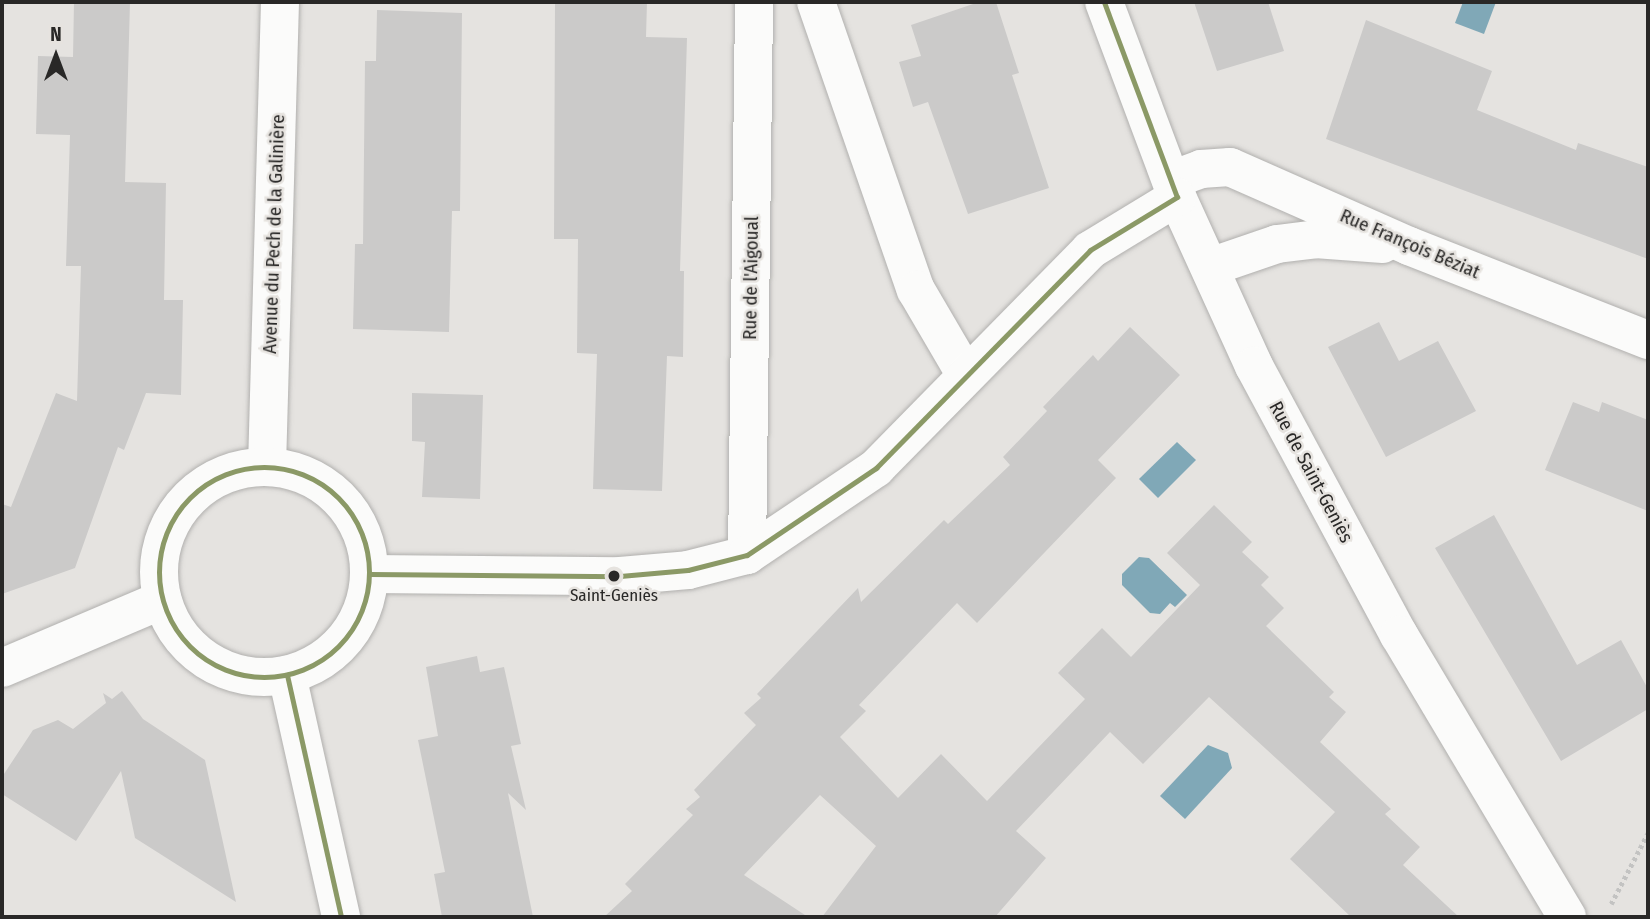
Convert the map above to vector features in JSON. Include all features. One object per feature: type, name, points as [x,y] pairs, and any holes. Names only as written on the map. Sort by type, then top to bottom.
[{"type":"street","name":"Avenue du Pech de la Galinière","points":[[267,467],[280,2]]},
{"type":"street","name":"Rue de l'Aigoual","points":[[747,555],[754,2]]},
{"type":"street","points":[[816,2],[916,290],[965,374]]},
{"type":"street","name":"Rue de Saint-Geniès","points":[[1104,2],[1174,189],[1254,366],[1399,635],[1567,917]]},
{"type":"street","name":"Rue François Béziat","points":[[370,574],[620,576],[688,570],[747,555],[876,468],[965,374],[1090,250],[1201,169],[1230,167],[1409,246],[1648,340]]},
{"type":"street","points":[[1209,267],[1277,244],[1315,240],[1409,246]]},
{"type":"street","points":[[267,467],[300,473],[328,488],[351,512],[366,542],[370,574],[364,609],[346,640],[320,662],[287,675],[255,677],[224,669],[196,653],[175,628],[162,600],[159,567],[165,535],[181,507],[205,484],[235,470],[267,467]]},
{"type":"street","points":[[2,668],[162,600]]},
{"type":"street","points":[[287,675],[341,917]]},
{"type":"path","points":[[1608,908],[1648,834]]},
{"type":"water","points":[[1463,2],[1496,2],[1484,34],[1455,23]]},
{"type":"water","points":[[1177,442],[1196,460],[1158,498],[1139,479]]},
{"type":"water","points":[[1139,557],[1149,558],[1187,595],[1175,607],[1170,603],[1160,614],[1150,613],[1122,585],[1122,574]]},
{"type":"water","points":[[1208,745],[1228,753],[1232,768],[1185,819],[1160,796]]},
{"type":"building","points":[[74,2],[130,2],[125,182],[166,183],[164,300],[183,300],[181,395],[146,393],[124,450],[118,447],[75,568],[2,594],[2,504],[11,507],[56,393],[77,401],[81,266],[66,266],[70,135],[36,134],[38,56],[73,57]]},
{"type":"building","points":[[555,2],[647,2],[646,37],[687,38],[680,271],[684,271],[683,357],[667,356],[662,491],[593,489],[597,354],[577,353],[578,239],[554,239]]},
{"type":"building","points":[[979,2],[996,2],[1019,73],[1012,75],[1049,188],[968,214],[928,102],[913,107],[899,62],[921,56],[911,25]]},
{"type":"building","points":[[1194,2],[1268,2],[1284,51],[1217,71]]},
{"type":"building","points":[[377,10],[462,13],[460,211],[452,211],[449,332],[353,329],[355,244],[363,244],[365,61],[376,61]]},
{"type":"building","points":[[1366,20],[1492,71],[1477,110],[1576,150],[1578,143],[1648,167],[1648,259],[1326,139]]},
{"type":"building","points":[[1379,322],[1399,361],[1438,341],[1476,411],[1386,457],[1328,347]]},
{"type":"building","points":[[1130,327],[1180,375],[1098,460],[1116,478],[977,623],[957,603],[859,705],[866,711],[840,737],[898,798],[941,754],[987,801],[1085,699],[1058,673],[1102,628],[1131,657],[1200,585],[1167,553],[1214,505],[1252,542],[1242,552],[1269,577],[1261,585],[1284,608],[1266,626],[1334,692],[1329,697],[1346,712],[1320,742],[1391,809],[1385,814],[1420,847],[1403,865],[1459,917],[1351,917],[1290,859],[1335,812],[1209,697],[1143,764],[1110,732],[1016,831],[1046,858],[995,917],[822,917],[876,846],[820,795],[744,875],[808,917],[604,917],[632,891],[625,884],[693,815],[686,809],[700,797],[694,790],[756,725],[744,713],[761,698],[757,694],[858,588],[861,602],[944,520],[948,524],[1010,465],[1003,457],[1047,411],[1043,407],[1093,355],[1098,361]]},
{"type":"building","points":[[412,393],[483,395],[480,499],[422,497],[425,442],[412,441]]},
{"type":"building","points":[[1573,402],[1599,412],[1602,402],[1648,420],[1648,511],[1545,470]]},
{"type":"building","points":[[1494,515],[1577,665],[1621,640],[1648,689],[1648,709],[1561,761],[1435,548]]},
{"type":"building","points":[[477,656],[480,672],[504,667],[521,744],[511,746],[526,810],[508,793],[533,917],[442,917],[434,874],[445,872],[418,740],[438,736],[426,667]]},
{"type":"building","points":[[122,691],[143,719],[205,760],[236,902],[135,838],[121,771],[76,841],[2,794],[2,777],[33,730],[58,720],[73,729],[106,703],[103,693],[112,699]]},
{"type":"transit line","points":[[1104,2],[1177,197]]},
{"type":"transit line","points":[[370,574],[620,576],[688,570],[747,555],[876,468],[1090,250],[1177,197]]},
{"type":"transit line","points":[[264,467],[304,475],[338,498],[361,532],[369,572],[361,612],[338,646],[304,669],[264,677],[224,669],[190,646],[167,612],[159,572],[167,532],[190,498],[224,475],[264,467]]},
{"type":"transit line","points":[[287,675],[341,917]]},
{"type":"place","name":"Saint-Geniès","points":[[614,576]]}]
